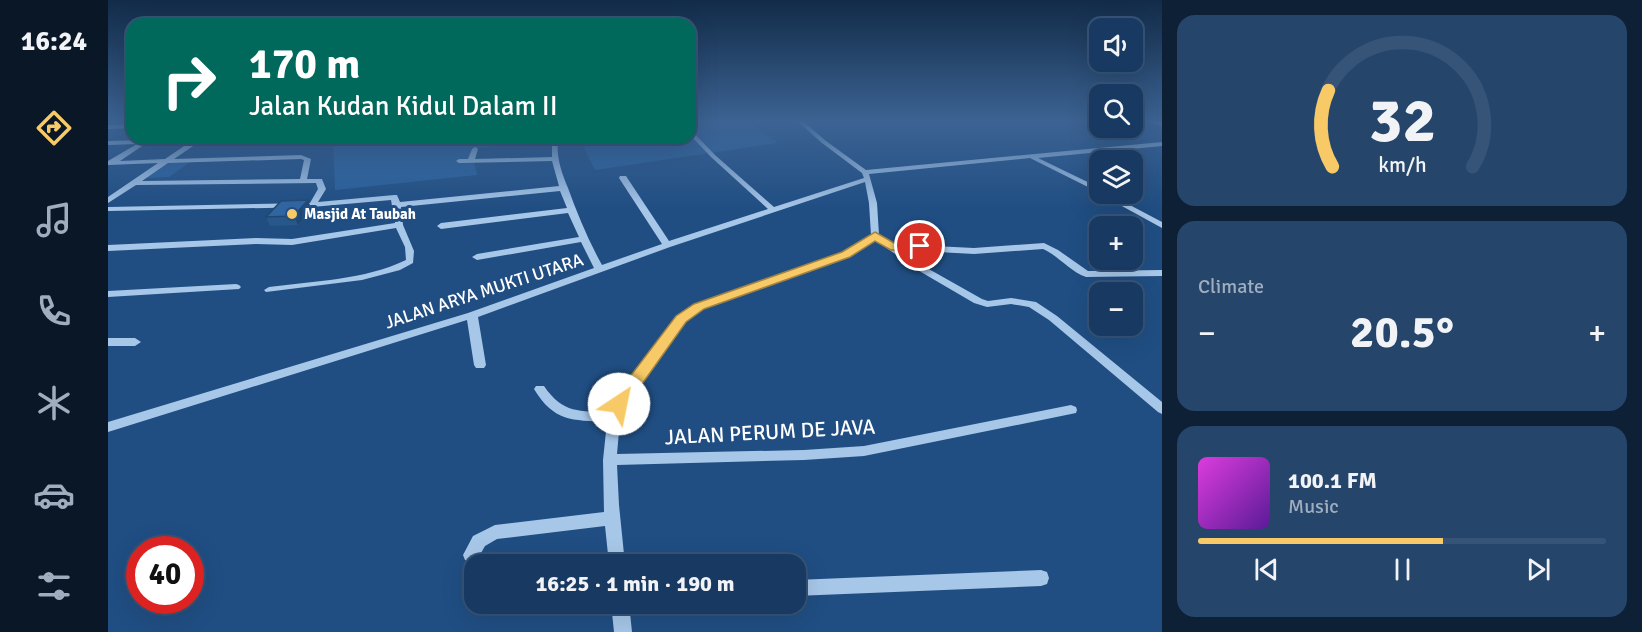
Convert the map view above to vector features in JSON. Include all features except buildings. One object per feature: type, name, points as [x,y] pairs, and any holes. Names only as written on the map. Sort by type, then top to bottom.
[{"type":"street","points":[[109,163],[130,150]]},
{"type":"street","points":[[108,201],[183,150]]},
{"type":"street","points":[[471,161],[475,150]]},
{"type":"street","points":[[554,150],[564,188],[583,239],[600,270]]},
{"type":"street","points":[[708,150],[773,210]]},
{"type":"street","points":[[835,150],[867,176],[875,236],[924,270],[978,301],[987,304],[1011,301],[1032,304],[1053,318],[1162,409]]},
{"type":"street","name":"JALAN ARYA MUKTI UTARA","points":[[110,428],[472,315],[867,176],[1102,150]]},
{"type":"street","points":[[109,163],[296,157],[308,159],[303,180]]},
{"type":"street","points":[[1033,158],[1089,186]]},
{"type":"street","points":[[459,161],[556,159]]},
{"type":"street","points":[[623,178],[667,245]]},
{"type":"street","points":[[135,183],[319,181],[322,185],[312,205]]},
{"type":"street","points":[[397,205],[564,188]]},
{"type":"street","points":[[108,209],[312,205],[394,197],[399,225],[409,244],[410,261],[402,266],[360,276],[269,290]]},
{"type":"street","points":[[1123,204],[1162,225]]},
{"type":"street","points":[[441,226],[572,210]]},
{"type":"street","points":[[108,248],[256,241],[292,242],[399,225]]},
{"type":"street","points":[[616,554],[611,460],[614,417],[619,404],[635,379],[688,312],[846,255],[875,236]]},
{"type":"street","points":[[477,257],[583,239]]},
{"type":"street","points":[[891,247],[974,251],[1044,246],[1052,249],[1078,271],[1086,274],[1162,273]]},
{"type":"street","points":[[108,294],[236,287]]},
{"type":"street","points":[[472,315],[480,365]]},
{"type":"street","points":[[108,342],[135,342]]},
{"type":"street","points":[[540,389],[548,404],[557,411],[614,417]]},
{"type":"street","name":"JALAN PERUM DE JAVA","points":[[611,460],[804,455],[864,451],[1071,410]]},
{"type":"street","points":[[472,554],[479,541],[495,532],[613,518]]},
{"type":"street","points":[[806,588],[1041,578]]},
{"type":"street","points":[[621,614],[623,632]]},
{"type":"shaded area","points":[[333,150],[471,150],[477,175],[335,190]]},
{"type":"shaded area","points":[[585,150],[727,150],[595,170]]},
{"type":"shaded area","points":[[190,162],[169,177],[146,178],[168,163]]},
{"type":"place","name":"Masjid At Taubah","points":[[292,214]]},
{"type":"route","points":[[619,404],[681,319],[699,306],[846,255],[875,236],[891,247],[920,246]]}]
